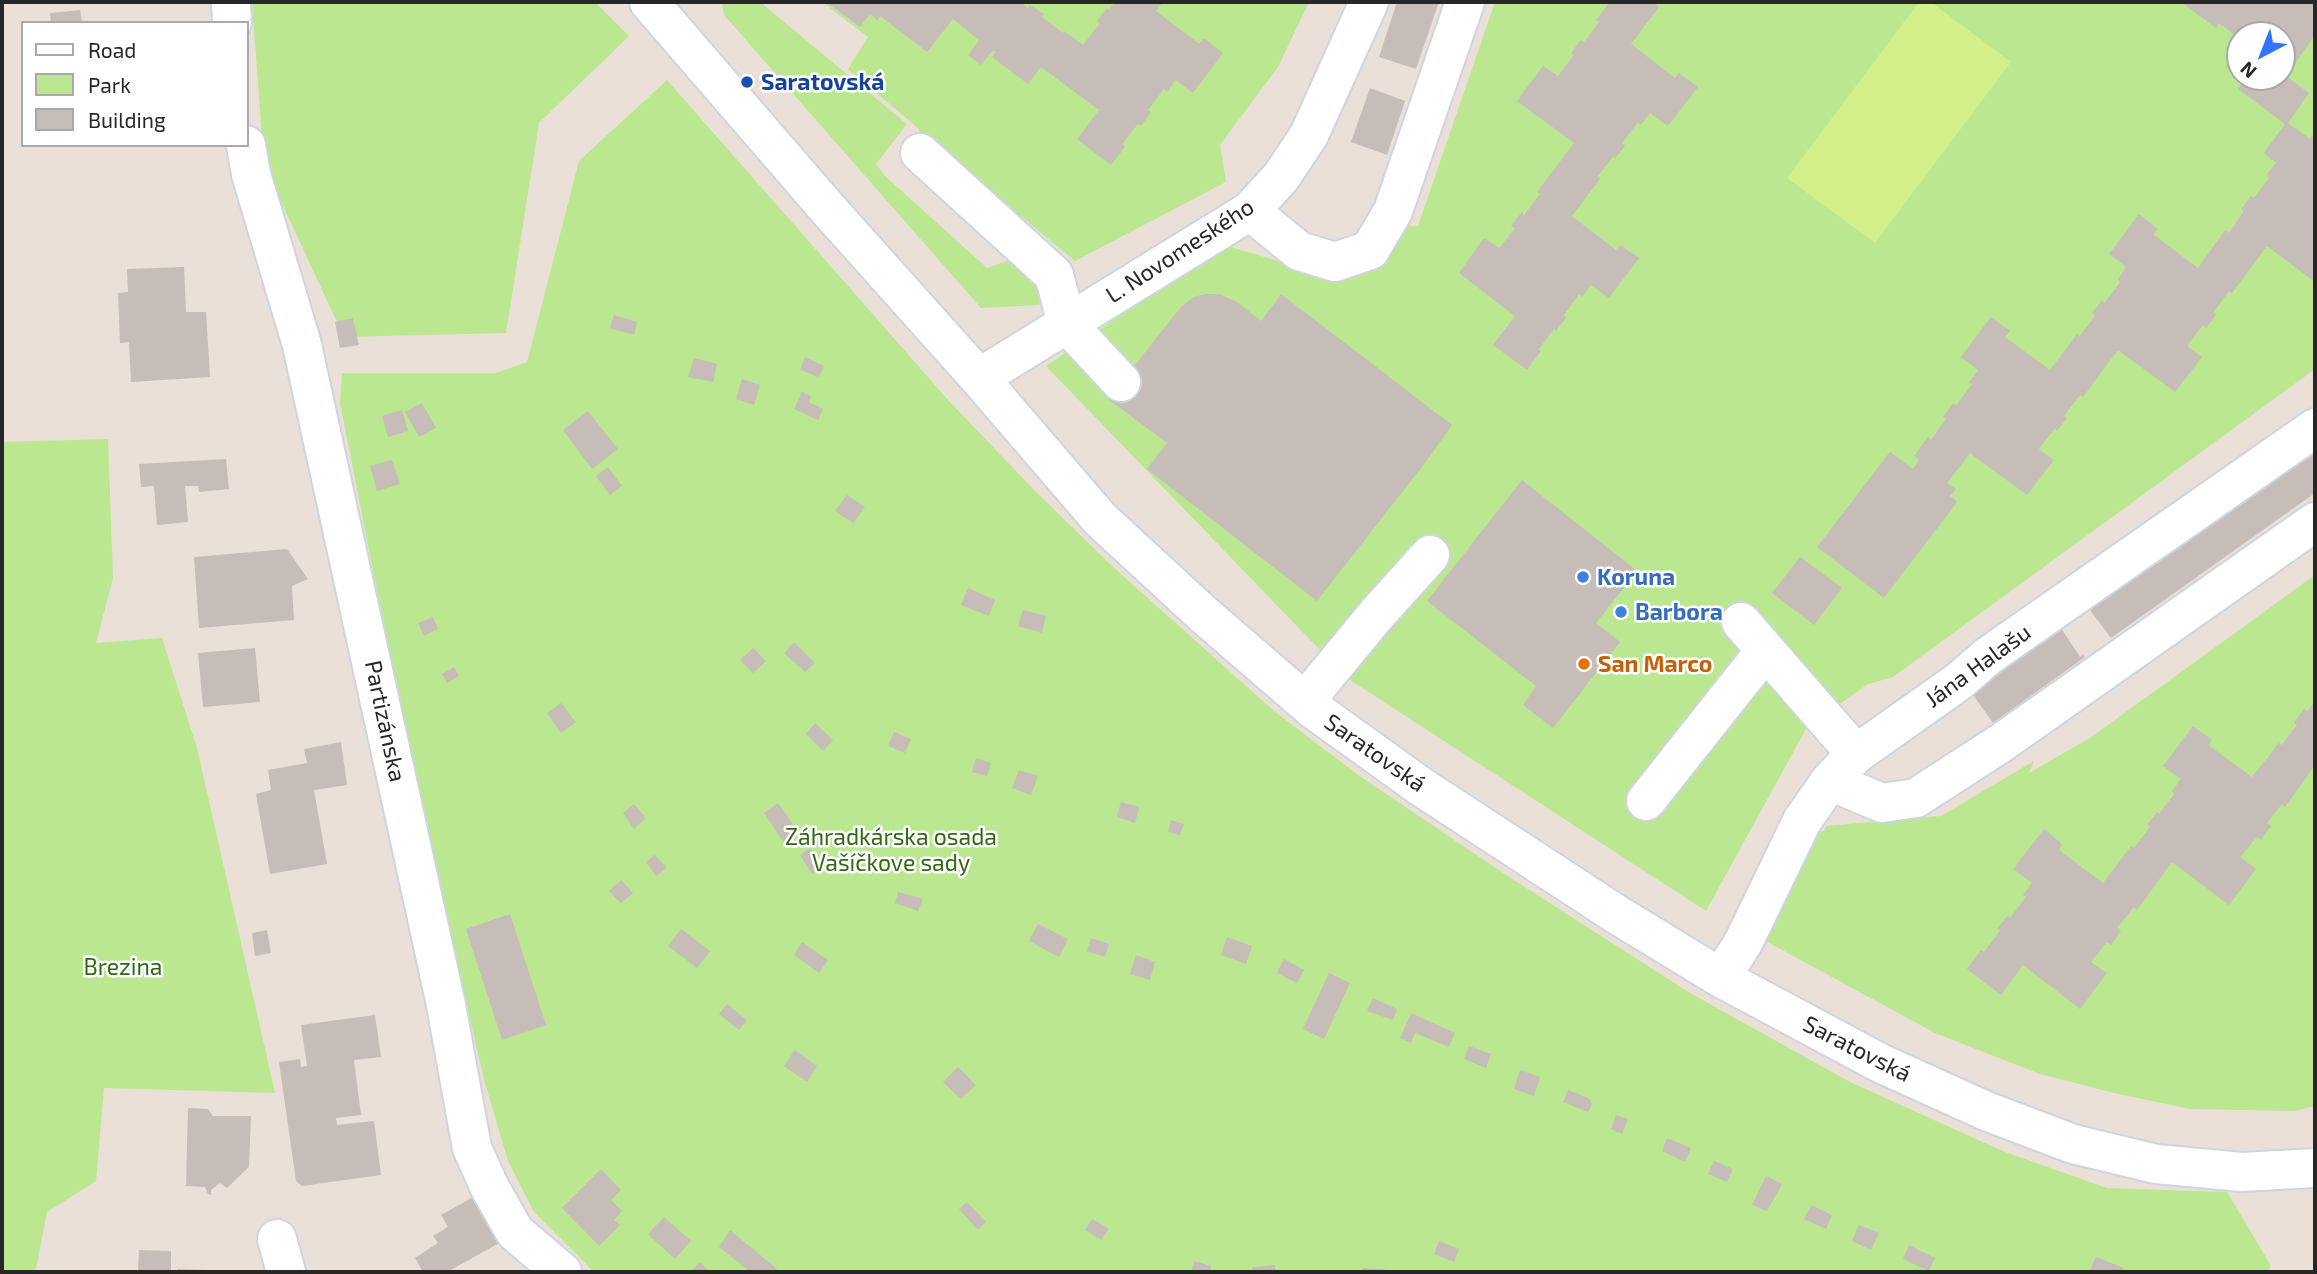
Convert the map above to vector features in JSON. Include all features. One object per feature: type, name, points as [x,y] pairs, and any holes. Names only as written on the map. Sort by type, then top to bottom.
[{"type":"street","points":[[231,2],[232,21]]},
{"type":"street","name":"Saratovská","points":[[649,2],[1100,519],[1203,614],[1305,701],[1432,793],[1616,914],[1721,978],[1880,1063],[1986,1111],[2073,1144],[2156,1164],[2242,1172],[2315,1168]]},
{"type":"street","name":"L. Novomeského","points":[[979,378],[1250,211],[1281,177],[1309,135],[1369,2]]},
{"type":"street","points":[[1250,211],[1299,251],[1335,262],[1370,250],[1393,211],[1465,2]]},
{"type":"street","name":"Partizánska","points":[[246,147],[251,174],[302,345],[443,992],[472,1148],[490,1188],[515,1232],[562,1272]]},
{"type":"street","points":[[920,153],[1054,275],[1067,324],[1121,382]]},
{"type":"street","name":"Jána Halašu","points":[[1721,978],[1744,941],[1802,821],[1843,768],[2000,649],[2315,428]]},
{"type":"street","points":[[1741,622],[1765,651],[1843,768],[1882,803],[1916,798],[2001,743],[2315,522]]},
{"type":"street","points":[[1305,701],[1430,555]]},
{"type":"street","points":[[1646,801],[1765,651]]},
{"type":"green space","points":[[252,2],[595,2],[629,36],[539,123],[506,333],[344,337],[264,165]]},
{"type":"green space","points":[[722,2],[760,2],[907,124],[876,164],[885,176],[987,268],[1035,251],[1040,305],[981,308],[724,15]]},
{"type":"green space","points":[[822,2],[1309,2],[1278,67],[1220,145],[1226,182],[1075,261],[919,132],[919,129],[848,69],[868,37]]},
{"type":"green space","points":[[1495,2],[2315,2],[2315,369],[1893,677],[1868,684],[1807,727],[1706,911],[1347,678],[1046,366],[1224,245],[1339,279],[1398,225],[1418,226]]},
{"type":"green space","points":[[1919,2],[1931,2],[2011,62],[1875,243],[1787,178]]},
{"type":"green space","name":"Záhradkárska osada Vašíčkove sady","points":[[667,80],[949,401],[1036,492],[1113,567],[1274,711],[1361,777],[1506,875],[1690,993],[1850,1082],[2005,1152],[2107,1188],[2227,1192],[2270,1264],[2269,1272],[594,1272],[534,1212],[508,1161],[485,1083],[416,789],[340,403],[342,373],[496,373],[527,362],[579,161]]},
{"type":"green space","name":"Brezina","points":[[108,439],[113,578],[96,643],[162,638],[197,748],[275,1093],[104,1088],[96,1181],[47,1212],[36,1269],[26,1272],[2,1272],[2,442]]},
{"type":"green space","points":[[2315,575],[2315,1106],[2295,1111],[2190,1109],[2040,1074],[1935,1033],[1762,939],[1815,832],[1824,831],[1826,826],[1941,816],[2034,761],[2029,773],[2090,738]]},
{"type":"building","points":[[826,2],[1020,2],[1044,14],[1042,17],[1083,45],[1100,23],[1097,21],[1115,2],[1163,2],[1156,11],[1199,44],[1204,38],[1223,53],[1193,93],[1175,80],[1167,92],[1164,89],[1148,110],[1151,112],[1141,126],[1138,124],[1122,144],[1125,147],[1111,165],[1077,139],[1099,110],[1041,67],[1028,84],[992,57],[996,52],[993,50],[981,65],[968,55],[979,40],[953,19],[927,52],[880,16],[877,20],[870,14],[860,27]]},
{"type":"building","points":[[1397,2],[1439,2],[1416,69],[1379,57]]},
{"type":"building","points":[[1610,2],[1659,2],[1656,5],[1659,7],[1631,44],[1675,78],[1679,73],[1698,87],[1668,126],[1650,113],[1641,125],[1638,122],[1622,143],[1625,146],[1597,177],[1600,179],[1572,216],[1616,250],[1620,245],[1639,258],[1609,298],[1591,285],[1582,297],[1579,294],[1564,315],[1566,318],[1538,350],[1541,351],[1527,370],[1493,345],[1515,316],[1459,273],[1484,238],[1499,248],[1515,228],[1511,226],[1522,212],[1524,215],[1540,194],[1537,192],[1574,143],[1517,101],[1543,66],[1558,76],[1574,55],[1571,53],[1581,40],[1584,42]]},
{"type":"building","points":[[2181,2],[2315,2],[2315,35],[2296,62],[2296,21],[2226,21],[2226,28],[2219,23],[2216,28]]},
{"type":"building","points":[[80,10],[82,21],[51,21],[50,13]]},
{"type":"building","points":[[2296,83],[2309,93],[2288,123],[2310,139],[2311,136],[2315,139],[2315,282],[2267,246],[2232,293],[2229,291],[2206,328],[2203,325],[2187,346],[2202,357],[2175,392],[2118,350],[2083,397],[2080,395],[2064,416],[2067,418],[2057,431],[2055,428],[2039,449],[2054,460],[2027,495],[1970,453],[1947,483],[1956,489],[1950,496],[1957,502],[1884,598],[1817,547],[1890,452],[1913,469],[1919,460],[1914,456],[1928,437],[1931,440],[1946,419],[1943,417],[1953,403],[1956,406],[1972,384],[1969,383],[1978,370],[1961,357],[1991,317],[2010,331],[2005,337],[2050,370],[2077,334],[2079,337],[2095,316],[2092,313],[2102,300],[2105,303],[2120,282],[2118,279],[2126,267],[2109,254],[2139,214],[2158,229],[2153,234],[2198,268],[2225,230],[2229,233],[2251,196],[2254,198],[2270,177],[2266,175],[2276,163],[2264,153],[2285,124],[2241,91],[2296,91]]},
{"type":"building","points":[[1370,88],[1405,101],[1387,155],[1351,142]]},
{"type":"building","points":[[184,267],[186,312],[206,312],[210,377],[131,382],[129,342],[120,343],[118,293],[128,292],[127,269]]},
{"type":"building","points":[[1219,294],[1237,302],[1261,321],[1281,294],[1452,425],[1317,601],[1147,469],[1167,443],[1108,399],[1181,307],[1194,297]]},
{"type":"building","points":[[614,315],[637,322],[634,335],[610,328]]},
{"type":"building","points":[[353,318],[359,345],[340,348],[335,322]]},
{"type":"building","points":[[805,357],[824,366],[819,377],[800,370]]},
{"type":"building","points":[[694,358],[717,364],[713,382],[688,377]]},
{"type":"building","points":[[742,379],[760,385],[754,405],[736,399]]},
{"type":"building","points":[[802,392],[811,396],[809,402],[823,409],[818,420],[794,409]]},
{"type":"building","points":[[422,403],[436,428],[419,437],[405,412]]},
{"type":"building","points":[[402,410],[408,431],[388,437],[382,416]]},
{"type":"building","points":[[588,411],[618,449],[592,469],[563,430]]},
{"type":"building","points":[[2315,443],[2315,493],[2111,638],[2087,606]]},
{"type":"building","points":[[226,459],[229,489],[199,492],[198,486],[185,486],[188,522],[157,525],[154,486],[141,487],[139,464]]},
{"type":"building","points":[[392,460],[400,484],[377,491],[370,466]]},
{"type":"building","points":[[608,467],[622,486],[610,495],[596,476]]},
{"type":"building","points":[[1522,480],[1637,571],[1596,623],[1620,642],[1553,728],[1523,705],[1536,686],[1427,601]]},
{"type":"building","points":[[847,495],[865,507],[853,523],[835,511]]},
{"type":"building","points":[[287,549],[308,579],[292,586],[294,620],[199,628],[194,557]]},
{"type":"building","points":[[1800,557],[1842,588],[1814,625],[1772,593]]},
{"type":"building","points":[[968,588],[995,600],[989,616],[961,605]]},
{"type":"building","points":[[1023,610],[1046,616],[1042,633],[1018,626]]},
{"type":"building","points":[[433,617],[438,629],[424,636],[418,623]]},
{"type":"building","points":[[2061,628],[2080,657],[2085,657],[1993,723],[1971,692]]},
{"type":"building","points":[[794,642],[815,663],[805,672],[784,653]]},
{"type":"building","points":[[255,648],[260,702],[203,707],[198,653]]},
{"type":"building","points":[[753,648],[766,661],[753,673],[740,660]]},
{"type":"building","points":[[454,667],[459,676],[447,683],[442,674]]},
{"type":"building","points":[[2315,701],[2315,765],[2285,807],[2282,804],[2267,823],[2271,826],[2261,840],[2257,837],[2240,857],[2256,869],[2229,905],[2172,862],[2137,910],[2134,907],[2117,928],[2121,931],[2111,945],[2107,942],[2091,962],[2107,973],[2080,1009],[2023,965],[2001,995],[1967,969],[2000,931],[1997,929],[2007,916],[2010,918],[2026,897],[2023,895],[2032,883],[2013,869],[2044,829],[2062,844],[2059,850],[2103,883],[2131,846],[2134,848],[2150,827],[2147,825],[2174,794],[2172,791],[2181,779],[2163,766],[2193,726],[2212,740],[2208,745],[2252,777],[2279,743],[2282,745],[2297,725],[2294,723],[2304,709],[2308,711]]},
{"type":"building","points":[[561,703],[576,722],[561,733],[547,713]]},
{"type":"building","points":[[815,723],[833,740],[823,751],[806,734]]},
{"type":"building","points":[[894,732],[911,739],[905,753],[888,746]]},
{"type":"building","points":[[341,742],[347,785],[314,790],[327,864],[270,874],[256,794],[271,790],[268,770],[307,763],[304,749]]},
{"type":"building","points":[[976,758],[991,763],[987,776],[972,772]]},
{"type":"building","points":[[1019,770],[1038,776],[1031,795],[1012,788]]},
{"type":"building","points":[[1121,802],[1139,807],[1135,823],[1117,817]]},
{"type":"building","points":[[778,803],[799,833],[784,843],[764,813]]},
{"type":"building","points":[[634,804],[646,818],[634,829],[623,813]]},
{"type":"building","points":[[1171,820],[1184,824],[1180,835],[1168,832]]},
{"type":"building","points":[[810,848],[823,867],[812,874],[800,855]]},
{"type":"building","points":[[655,855],[667,868],[656,876],[646,862]]},
{"type":"building","points":[[621,880],[633,893],[621,903],[609,891]]},
{"type":"building","points":[[898,892],[923,899],[918,911],[895,903]]},
{"type":"building","points":[[510,914],[546,1025],[502,1040],[466,929]]},
{"type":"building","points":[[1038,924],[1068,939],[1059,957],[1029,941]]},
{"type":"building","points":[[681,929],[710,951],[697,968],[668,946]]},
{"type":"building","points":[[267,930],[271,953],[255,956],[252,933]]},
{"type":"building","points":[[1227,937],[1252,946],[1246,964],[1221,955]]},
{"type":"building","points":[[1091,938],[1109,944],[1105,957],[1087,951]]},
{"type":"building","points":[[802,942],[828,960],[819,973],[794,955]]},
{"type":"building","points":[[1136,955],[1155,962],[1150,980],[1130,974]]},
{"type":"building","points":[[1284,959],[1304,970],[1297,983],[1277,973]]},
{"type":"building","points":[[1329,973],[1350,983],[1324,1039],[1303,1029]]},
{"type":"building","points":[[1373,998],[1397,1009],[1393,1020],[1367,1011]]},
{"type":"building","points":[[727,1004],[747,1020],[739,1030],[719,1014]]},
{"type":"building","points":[[1411,1013],[1455,1033],[1449,1047],[1415,1033],[1411,1043],[1400,1038]]},
{"type":"building","points":[[375,1015],[381,1057],[354,1060],[361,1115],[336,1118],[337,1125],[374,1121],[381,1175],[302,1186],[296,1181],[279,1062],[300,1059],[301,1067],[307,1066],[301,1025]]},
{"type":"building","points":[[1469,1046],[1491,1054],[1486,1068],[1464,1059]]},
{"type":"building","points":[[795,1050],[817,1066],[807,1082],[784,1066]]},
{"type":"building","points":[[958,1067],[976,1085],[961,1099],[943,1082]]},
{"type":"building","points":[[1520,1070],[1540,1077],[1534,1096],[1514,1089]]},
{"type":"building","points":[[1568,1090],[1588,1098],[1592,1104],[1588,1112],[1563,1102]]},
{"type":"building","points":[[188,1108],[208,1109],[213,1116],[251,1116],[249,1167],[227,1188],[220,1183],[211,1190],[211,1195],[205,1187],[186,1186]]},
{"type":"building","points":[[1616,1115],[1628,1119],[1622,1134],[1611,1129]]},
{"type":"building","points":[[1667,1138],[1691,1148],[1685,1162],[1662,1151]]},
{"type":"building","points":[[1714,1161],[1733,1169],[1727,1182],[1708,1174]]},
{"type":"building","points":[[601,1169],[621,1190],[611,1200],[622,1211],[614,1220],[620,1225],[599,1246],[562,1208]]},
{"type":"building","points":[[1766,1176],[1782,1184],[1767,1211],[1752,1205]]},
{"type":"building","points":[[475,1196],[501,1242],[447,1272],[423,1272],[415,1258],[438,1243],[433,1236],[448,1227],[441,1215]]},
{"type":"building","points":[[967,1202],[986,1222],[978,1230],[959,1209]]},
{"type":"building","points":[[1811,1205],[1832,1215],[1826,1229],[1804,1219]]},
{"type":"building","points":[[664,1217],[691,1241],[675,1259],[648,1234]]},
{"type":"building","points":[[1092,1219],[1109,1229],[1101,1240],[1085,1230]]},
{"type":"building","points":[[1859,1225],[1879,1233],[1871,1250],[1852,1241]]},
{"type":"building","points":[[730,1230],[777,1269],[775,1272],[750,1272],[719,1247]]},
{"type":"building","points":[[1439,1241],[1459,1249],[1454,1262],[1434,1254]]},
{"type":"building","points":[[1909,1245],[1935,1258],[1929,1271],[1903,1259]]},
{"type":"building","points":[[139,1250],[171,1251],[171,1272],[138,1272]]},
{"type":"building","points":[[2096,1257],[2124,1268],[2122,1272],[2089,1272]]},
{"type":"building","points":[[1194,1261],[1211,1266],[1210,1272],[1191,1272]]},
{"type":"building","points":[[700,1262],[710,1272],[690,1272]]},
{"type":"building","points":[[1275,1265],[1276,1272],[1253,1272],[1252,1267]]},
{"type":"building","points":[[1363,1268],[1385,1269],[1384,1272],[1362,1272]]},
{"type":"building","points":[[177,1269],[207,1270],[207,1272],[177,1272]]},
{"type":"place","name":"Saratovská","points":[[747,82]]},
{"type":"place","name":"Koruna","points":[[1583,577]]},
{"type":"place","name":"Barbora","points":[[1621,612]]},
{"type":"place","name":"San Marco","points":[[1584,664]]}]
